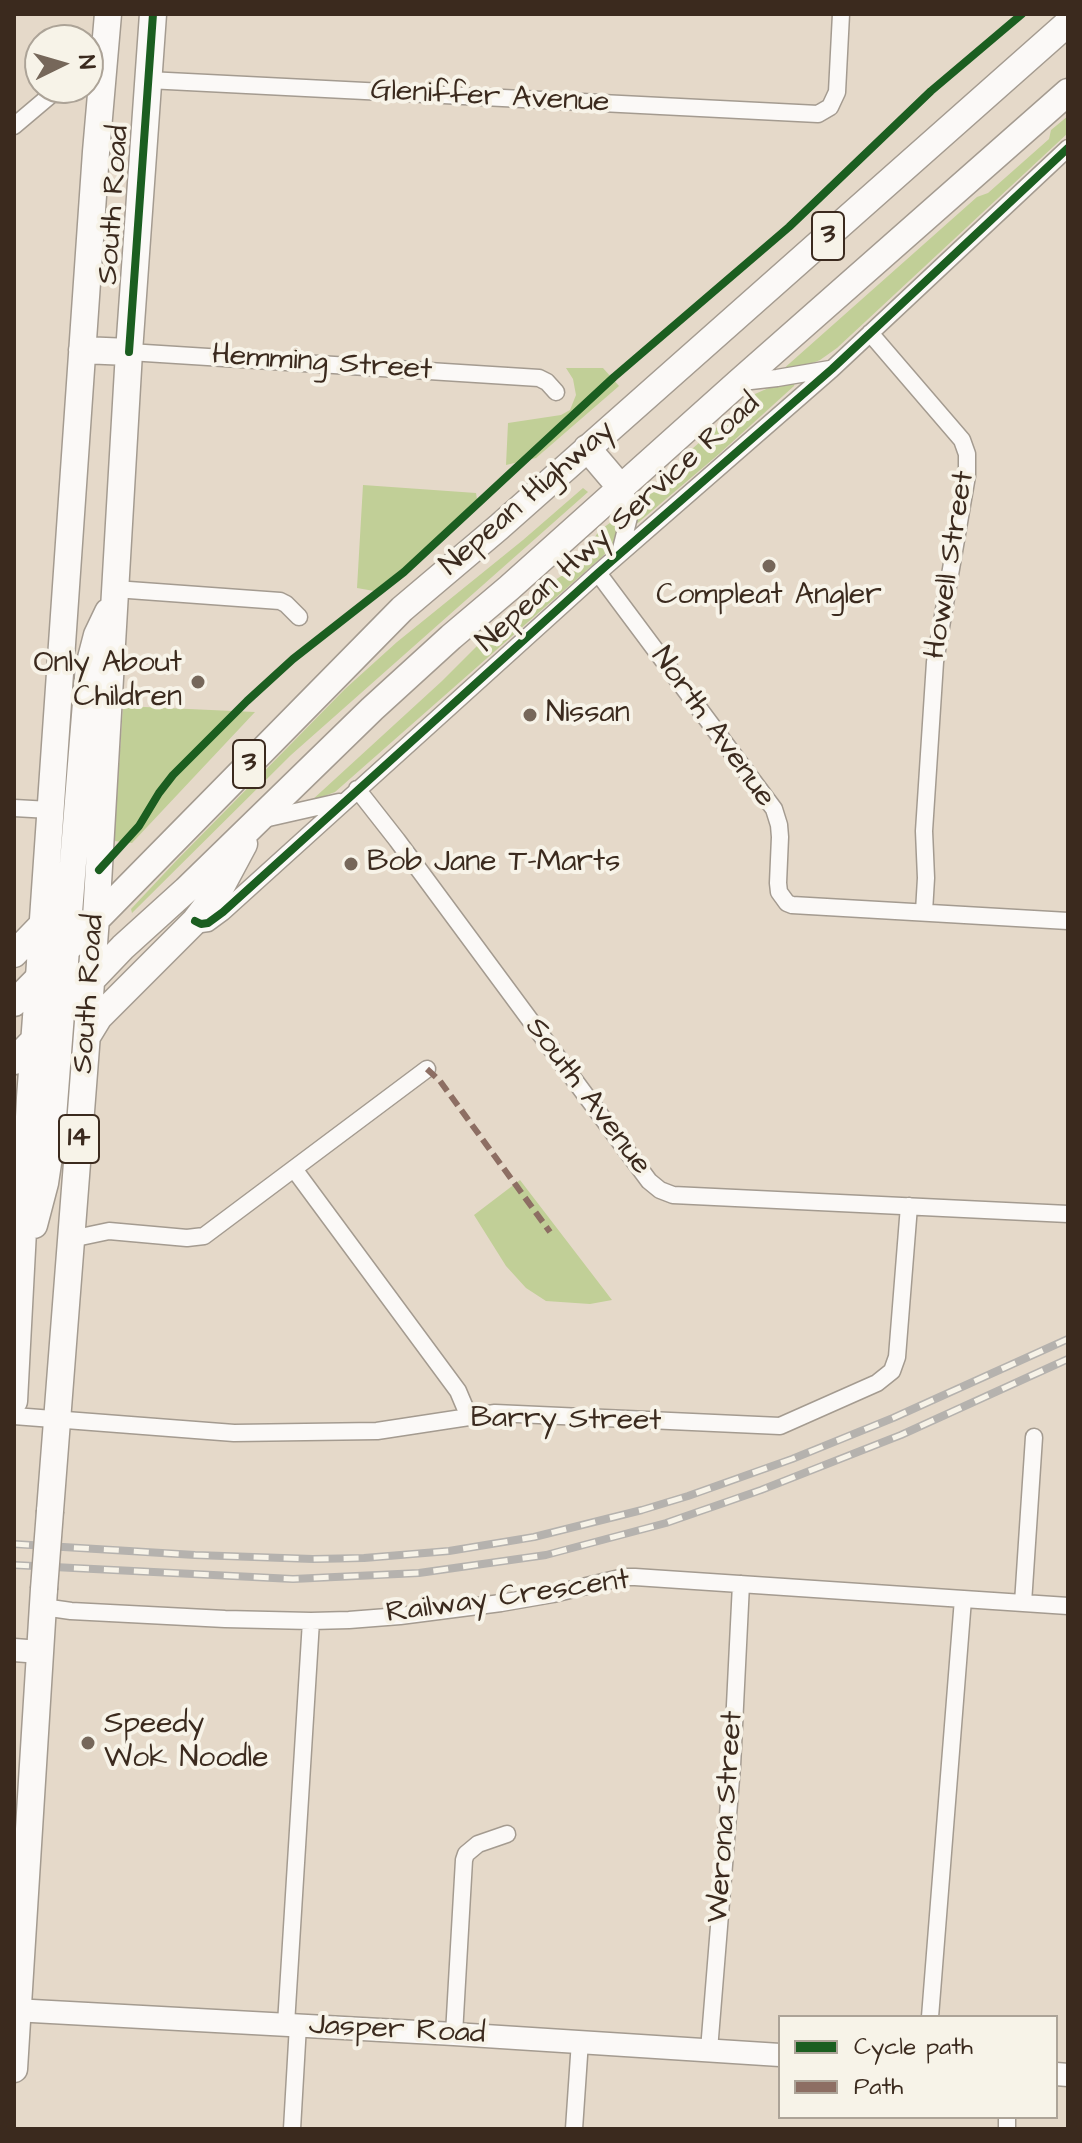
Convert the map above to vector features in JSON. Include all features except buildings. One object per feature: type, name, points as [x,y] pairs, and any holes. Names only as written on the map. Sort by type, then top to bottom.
[{"type":"main road","name":"South Road","points":[[14,2069],[27,1651],[43,1598],[92,981],[129,352],[153,14]]},
{"type":"main road","name":"Nepean Highway","points":[[14,1003],[402,609],[499,527],[1068,23]]},
{"type":"main road","name":"Nepean Highway","points":[[14,1061],[123,947],[372,709],[1068,92]]},
{"type":"main road","name":"South Road","points":[[14,1401],[25,1180],[96,152],[96,104]]},
{"type":"main road","name":"Hemming Street","points":[[82,350],[129,352]]},
{"type":"main road","points":[[587,448],[621,488]]},
{"type":"main road","points":[[22,1271],[47,1168],[88,680],[94,644],[115,594]]},
{"type":"main road","points":[[59,678],[88,680]]},
{"type":"main road","points":[[50,810],[63,805],[78,792]]},
{"type":"main road","points":[[87,1039],[101,1015],[195,921],[221,887],[256,823]]},
{"type":"main road","points":[[14,954],[42,925]]},
{"type":"main road","points":[[14,1155],[25,1180]]},
{"type":"main road","name":"Jasper Road","points":[[16,2010],[778,2055]]},
{"type":"street","name":"Gleniffer Avenue","points":[[148,80],[814,114],[830,107],[835,97],[841,14]]},
{"type":"street","points":[[14,126],[40,104]]},
{"type":"street","name":"Nepean Hwy Service Road","points":[[195,921],[203,924],[214,919],[598,573],[832,369],[1068,148]]},
{"type":"street","name":"Howell Street","points":[[870,333],[962,440],[967,454],[967,476],[935,662],[924,831],[915,877],[918,912]]},
{"type":"street","name":"Hemming Street","points":[[129,352],[539,378],[556,392]]},
{"type":"street","name":"Nepean Hwy Service Road","points":[[739,382],[832,369]]},
{"type":"street","name":"Nepean Hwy Service Road","points":[[618,557],[632,508],[631,501],[621,488]]},
{"type":"street","name":"North Avenue","points":[[598,573],[774,809],[780,837],[779,892],[787,903],[1068,921]]},
{"type":"street","points":[[115,594],[280,601],[299,617]]},
{"type":"street","name":"Nepean Hwy Service Road","points":[[256,823],[350,795]]},
{"type":"street","name":"South Avenue","points":[[350,795],[397,840],[654,1186],[673,1195],[1068,1214]]},
{"type":"street","points":[[14,808],[50,810]]},
{"type":"street","points":[[71,1239],[109,1231],[193,1238],[204,1236],[427,1069]]},
{"type":"street","points":[[294,1169],[458,1391],[469,1417]]},
{"type":"street","name":"Barry Street","points":[[14,1416],[234,1433],[377,1431],[495,1413],[776,1427],[877,1383],[892,1371],[897,1357],[909,1206]]},
{"type":"street","points":[[1023,1603],[1034,1437]]},
{"type":"street","name":"Railway Crescent","points":[[43,1598],[71,1611],[311,1621],[460,1609],[553,1594],[624,1577],[1068,1606]]},
{"type":"street","name":"Werona Street","points":[[709,2050],[732,1766],[741,1584]]},
{"type":"street","points":[[930,2015],[963,1599]]},
{"type":"street","points":[[292,2129],[292,2025],[311,1621]]},
{"type":"street","points":[[454,2034],[464,1860],[466,1854],[478,1844],[507,1834]]},
{"type":"street","points":[[574,2129],[580,2041]]},
{"type":"green space","points":[[1068,116],[1068,133],[837,348],[803,367],[781,371],[977,197],[988,193],[1049,139],[1051,130]]},
{"type":"green space","points":[[566,368],[603,368],[619,386],[536,458],[506,465],[508,423],[561,415],[570,410],[576,395],[573,379]]},
{"type":"green space","points":[[795,382],[719,454],[633,527],[643,499],[661,476],[755,394],[773,386]]},
{"type":"green space","points":[[363,485],[476,493],[477,499],[374,591],[357,588]]},
{"type":"green space","points":[[583,488],[588,492],[291,755],[132,913],[131,909],[176,861],[345,689]]},
{"type":"green space","points":[[622,514],[614,542],[603,556],[335,792],[311,801],[442,681],[523,600],[563,575],[567,578],[586,560],[582,556],[599,531]]},
{"type":"green space","points":[[123,706],[255,712],[132,843],[114,841]]},
{"type":"green space","points":[[520,1180],[612,1300],[590,1304],[546,1301],[526,1288],[506,1266],[474,1215]]},
{"type":"railway","points":[[14,1544],[313,1559],[449,1551],[534,1537],[642,1510],[792,1459],[893,1418],[1068,1339]]},
{"type":"railway","points":[[14,1565],[293,1579],[419,1573],[546,1555],[666,1523],[761,1490],[901,1435],[1068,1359]]},
{"type":"marked path","points":[[427,1069],[440,1081],[550,1232]]},
{"type":"cycle path","points":[[129,352],[153,14]]},
{"type":"cycle path","points":[[99,870],[139,826],[173,775],[247,701],[293,659],[404,572],[614,377],[789,227],[931,91],[1022,14]]},
{"type":"cycle path","points":[[195,921],[208,923],[223,912],[598,573],[832,369],[1068,148]]},
{"type":"place","name":"Compleat Angler","points":[[769,566]]},
{"type":"place","name":"Only About Children","points":[[198,682]]},
{"type":"place","name":"Nissan","points":[[530,715]]},
{"type":"place","name":"Bob Jane T-Marts","points":[[351,864]]},
{"type":"place","name":"Speedy Wok Noodle","points":[[88,1743]]}]
